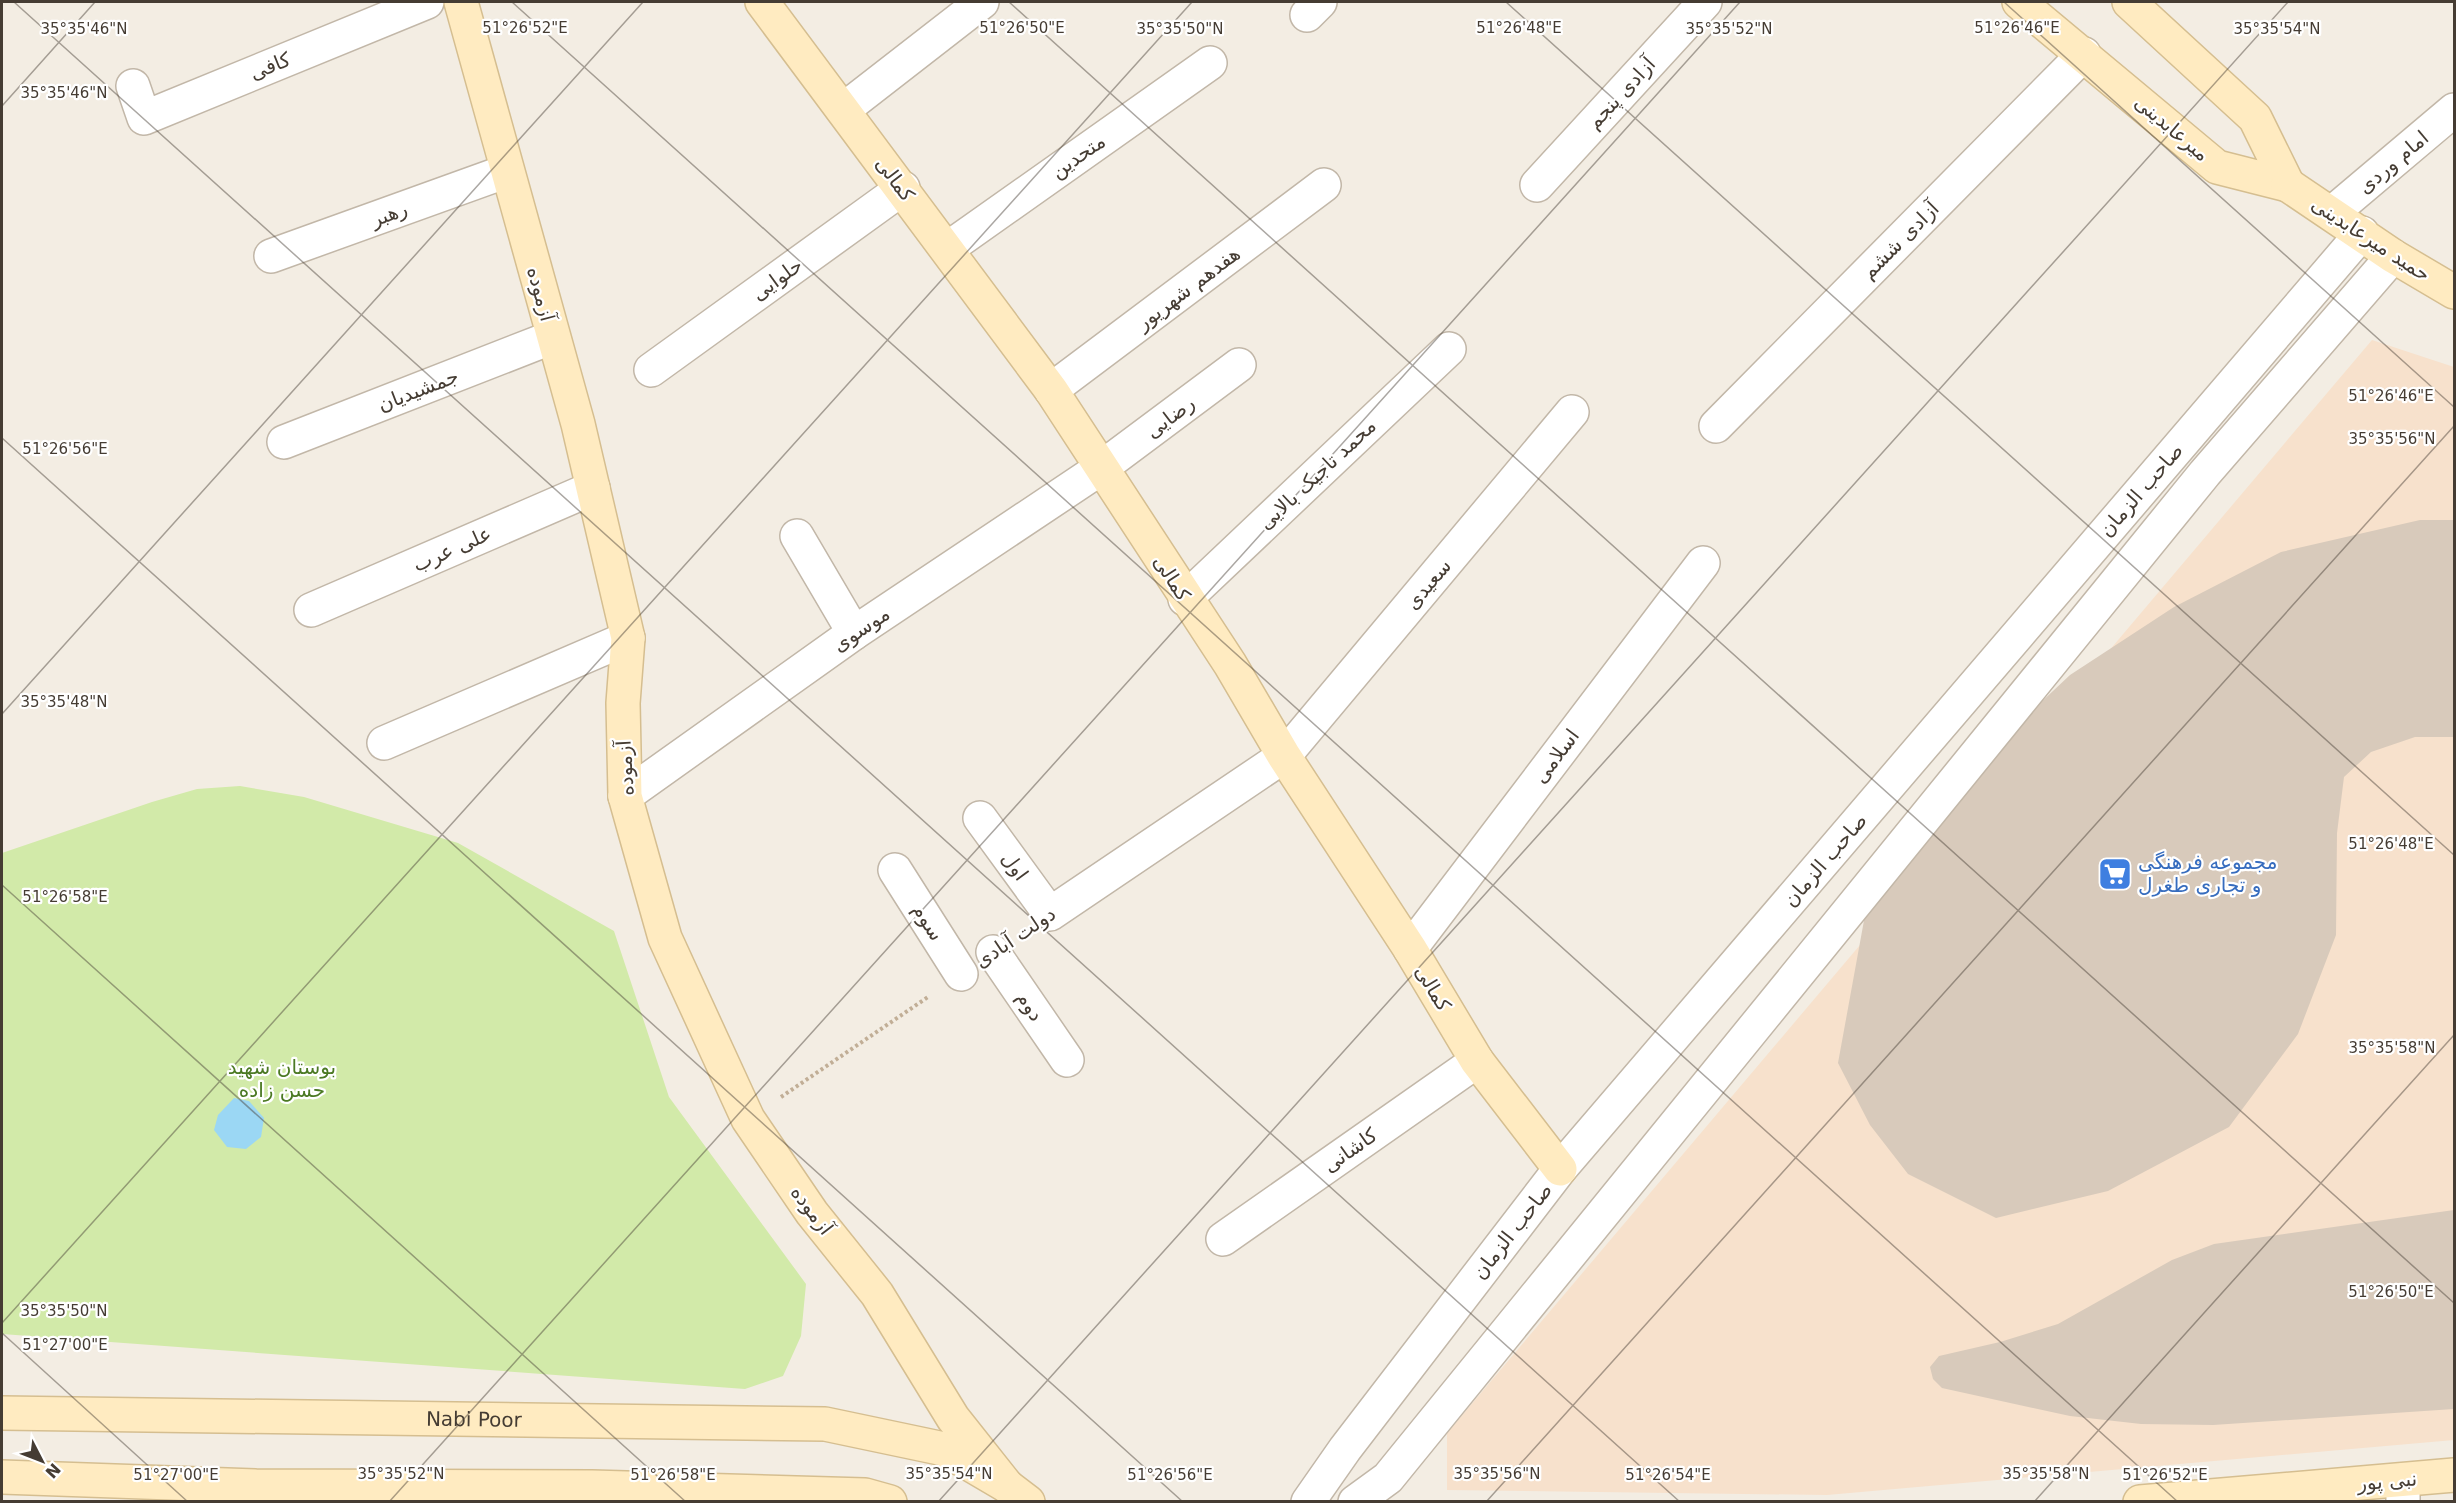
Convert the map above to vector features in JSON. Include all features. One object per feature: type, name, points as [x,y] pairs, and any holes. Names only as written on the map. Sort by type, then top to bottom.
[{"type":"street","name":"کافی","points":[[133,86],[144,118],[427,2]]},
{"type":"street","name":"آزموده","points":[[461,2],[593,488],[628,638],[623,703],[625,796],[665,938],[748,1119],[812,1213],[877,1294],[953,1418],[1018,1494]]},
{"type":"street","name":"کمالی","points":[[762,2],[903,188],[1051,390],[1185,599],[1230,664],[1284,756],[1410,949],[1477,1061],[1560,1169]]},
{"type":"street","points":[[843,110],[982,2]]},
{"type":"street","name":"آزادی پنجم","points":[[1537,185],[1705,2]]},
{"type":"street","name":"میرعابدینی","points":[[2019,2],[2217,167],[2288,185]]},
{"type":"street","points":[[2147,6],[2254,118],[2288,185]]},
{"type":"street","name":"آزادی ششم","points":[[1716,426],[2084,54]]},
{"type":"street","name":"متحدین","points":[[947,249],[1210,63]]},
{"type":"street","name":"امام وردی","points":[[2332,213],[2454,110]]},
{"type":"street","name":"رهبر","points":[[271,256],[507,171]]},
{"type":"street","name":"هفدهم شهریور","points":[[1051,390],[1324,185]]},
{"type":"street","name":"حمید میرعابدینی","points":[[2288,185],[2393,256],[2454,292]]},
{"type":"street","name":"حلوایی","points":[[651,370],[903,188]]},
{"type":"street","name":"صاحب الزمان","points":[[1308,1502],[1345,1449],[1560,1169],[2362,233]]},
{"type":"street","name":"صاحب الزمان","points":[[1355,1502],[1388,1478],[2197,483],[2393,256]]},
{"type":"street","name":"جمشیدیان","points":[[284,442],[553,337]]},
{"type":"street","name":"محمد تاجیک بالایی","points":[[1185,599],[1449,349]]},
{"type":"street","name":"رضایی","points":[[1101,468],[1239,365]]},
{"type":"street","name":"سعیدی","points":[[1284,756],[1572,412]]},
{"type":"street","name":"موسوی","points":[[625,796],[854,633],[1101,468]]},
{"type":"street","name":"علی عرب","points":[[311,610],[593,488]]},
{"type":"street","points":[[797,536],[854,633]]},
{"type":"street","name":"اسلامی","points":[[1410,949],[1703,563]]},
{"type":"street","points":[[384,743],[628,638]]},
{"type":"street","name":"دولت آبادی","points":[[1050,914],[1284,756]]},
{"type":"street","name":"اول","points":[[980,818],[1050,914]]},
{"type":"street","name":"سوم","points":[[895,870],[961,974]]},
{"type":"street","name":"دوم","points":[[993,952],[1067,1060]]},
{"type":"street","name":"کاشانی","points":[[1223,1239],[1477,1061]]},
{"type":"street","name":"Nabi Poor","points":[[2,1413],[825,1424],[944,1449],[1018,1494]]},
{"type":"street","name":"نبی پور","points":[[2140,1502],[2403,1491],[2454,1475]]},
{"type":"street","points":[[2,1477],[256,1494],[865,1495],[890,1502]]},
{"type":"path","name":"دولت آبادی","points":[[748,1119],[961,974]]},
{"type":"shaded area","points":[[2372,340],[2454,367],[2454,1440],[1827,1495],[1447,1490],[1447,1433]]},
{"type":"green space","name":"بوستان شهید حسن زاده","points":[[240,786],[304,797],[458,843],[614,931],[669,1097],[806,1284],[801,1336],[783,1376],[745,1389],[2,1334],[2,853],[197,789]]},
{"type":"water","points":[[234,1098],[249,1101],[264,1118],[261,1137],[246,1149],[227,1147],[214,1130],[218,1115]]},
{"type":"building","name":"مجموعه فرهنگی و تجاری طغرل","points":[[2420,520],[2454,520],[2454,737],[2415,737],[2371,752],[2344,777],[2337,833],[2336,935],[2298,1034],[2229,1127],[2108,1191],[1996,1218],[1908,1174],[1870,1125],[1838,1063],[1865,915],[2003,738],[2070,675],[2174,607],[2281,552]]},
{"type":"building","points":[[2454,1210],[2454,1409],[2213,1425],[2141,1424],[2070,1416],[1942,1388],[1933,1379],[1930,1367],[1939,1356],[2000,1342],[2058,1324],[2172,1260],[2214,1244]]},
{"type":"place","name":"مجموعه فرهنگی و تجاری طغرل","points":[[2115,874]]}]
